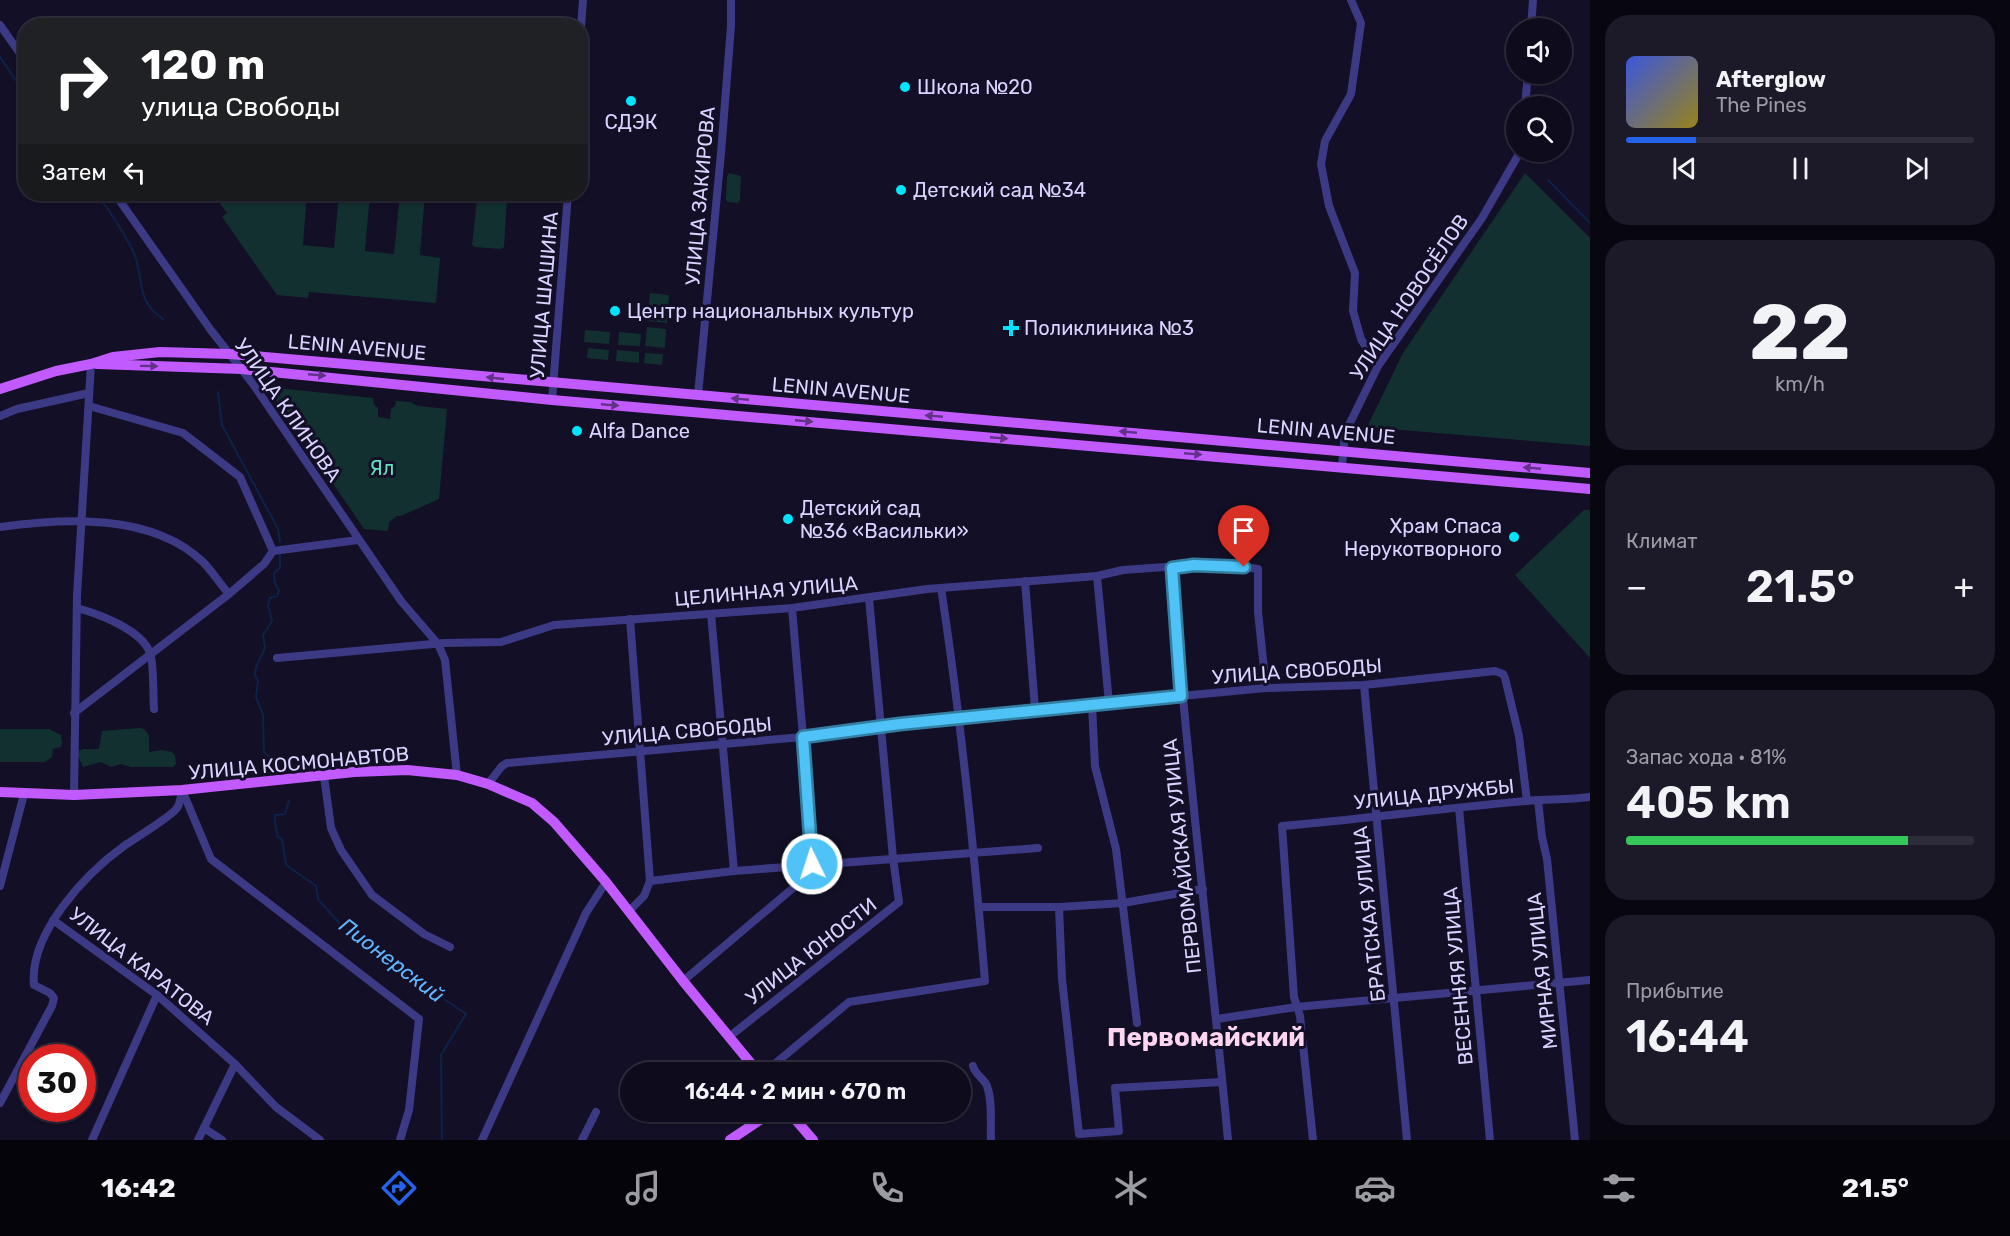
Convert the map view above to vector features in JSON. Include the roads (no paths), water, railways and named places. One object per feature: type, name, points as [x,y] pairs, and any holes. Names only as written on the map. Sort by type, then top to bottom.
[{"type":"main road","name":"LENIN AVENUE","points":[[0,389],[56,371],[113,357],[160,352],[230,354],[1590,473]]},
{"type":"main road","name":"LENIN AVENUE","points":[[91,364],[242,369],[552,400],[1590,489]]},
{"type":"main road","points":[[860,426],[861,409]]},
{"type":"main road","name":"УЛИЦА КОСМОНАВТОВ","points":[[0,792],[74,795],[182,790],[407,770],[457,776],[488,784],[532,804],[554,822],[606,882],[750,1062]]},
{"type":"main road","points":[[730,1140],[757,1122]]},
{"type":"main road","points":[[798,1122],[813,1140]]},
{"type":"street","points":[[582,18],[583,0]]},
{"type":"street","name":"УЛИЦА ЗАКИРОВА","points":[[698,395],[721,153],[731,0]]},
{"type":"street","points":[[1351,0],[1361,23],[1351,94],[1325,141],[1321,164],[1329,206],[1355,273],[1353,311],[1361,339],[1378,366]]},
{"type":"street","points":[[1532,18],[1533,0]]},
{"type":"street","points":[[0,25],[18,51]]},
{"type":"street","name":"УЛИЦА НОВОСЁЛОВ","points":[[1342,466],[1345,433],[1378,366],[1482,218],[1514,162]]},
{"type":"street","name":"УЛИЦА КЛИНОВА","points":[[120,201],[210,329],[242,369],[401,601],[438,644]]},
{"type":"street","name":"УЛИЦА ШАШИНА","points":[[552,400],[567,201]]},
{"type":"street","points":[[74,795],[80,521],[91,364]]},
{"type":"street","points":[[0,416],[17,409],[89,393]]},
{"type":"street","points":[[89,406],[183,433],[240,477],[273,551]]},
{"type":"street","points":[[0,527],[33,522],[80,521],[134,528],[165,538],[183,547],[203,562],[229,594]]},
{"type":"street","points":[[74,713],[229,594],[264,564],[273,551],[358,540]]},
{"type":"street","name":"ЦЕЛИННАЯ УЛИЦА","points":[[277,658],[438,644],[501,642],[554,625],[792,608],[941,588],[1097,576],[1123,570],[1229,565],[1258,569],[1258,612],[1266,688]]},
{"type":"street","name":"ПЕРВОМАЙСКАЯ УЛИЦА","points":[[1172,568],[1181,696],[1228,1140]]},
{"type":"street","points":[[1097,576],[1109,704]]},
{"type":"street","points":[[1025,581],[1035,709]]},
{"type":"street","points":[[777,1062],[849,1002],[985,981],[974,852],[941,588]]},
{"type":"street","name":"УЛИЦА ЮНОСТИ","points":[[729,1037],[899,902],[869,598]]},
{"type":"street","points":[[77,608],[120,624],[139,639],[150,653],[153,709]]},
{"type":"street","points":[[683,981],[799,883],[808,874],[812,864],[792,608]]},
{"type":"street","points":[[711,614],[734,871]]},
{"type":"street","points":[[629,911],[644,896],[650,880],[630,619]]},
{"type":"street","points":[[438,644],[445,660],[457,776]]},
{"type":"street","name":"УЛИЦА СВОБОДЫ","points":[[488,784],[501,766],[507,763],[803,737],[1035,709],[1266,688],[1364,685],[1495,671],[1506,678],[1519,736],[1527,801]]},
{"type":"street","name":"БРАТСКАЯ УЛИЦА","points":[[1364,685],[1407,1140]]},
{"type":"street","points":[[1092,705],[1095,766],[1116,849],[1137,1023]]},
{"type":"street","points":[[324,776],[331,828],[341,850],[372,895],[424,934],[450,947]]},
{"type":"street","points":[[182,790],[211,859],[419,1019],[409,1110],[400,1140]]},
{"type":"street","name":"УЛИЦА КАРАТОВА","points":[[182,790],[177,809],[122,847],[67,900],[53,920],[158,995],[235,1064],[276,1107],[320,1140]]},
{"type":"street","points":[[0,886],[24,794]]},
{"type":"street","name":"УЛИЦА ДРУЖБЫ","points":[[1296,1007],[1282,826],[1527,801],[1590,797]]},
{"type":"street","name":"МИРНАЯ УЛИЦА","points":[[1538,800],[1547,859],[1575,1140]]},
{"type":"street","name":"ВЕСЕННЯЯ УЛИЦА","points":[[1459,808],[1490,1140]]},
{"type":"street","points":[[650,880],[812,864],[1038,848]]},
{"type":"street","points":[[482,1140],[586,913],[606,882]]},
{"type":"street","points":[[979,907],[1059,907],[1123,903],[1203,889]]},
{"type":"street","points":[[1059,907],[1062,979],[1078,1137],[1120,1136],[1115,1088],[1222,1082]]},
{"type":"street","points":[[0,1103],[52,1006],[54,998],[50,993],[34,985],[33,971],[44,938],[53,920]]},
{"type":"street","points":[[1216,1019],[1296,1007],[1590,980]]},
{"type":"street","points":[[92,1140],[158,995]]},
{"type":"street","points":[[1296,1007],[1300,1016],[1313,1140]]},
{"type":"street","points":[[198,1140],[235,1064]]},
{"type":"street","points":[[973,1066],[974,1071],[986,1082],[989,1095],[991,1140]]},
{"type":"street","points":[[582,1140],[596,1112]]},
{"type":"street","points":[[204,1128],[222,1140]]},
{"type":"waterway","name":"Пионерский","points":[[0,57],[18,83]]},
{"type":"waterway","points":[[1548,180],[1590,223]]},
{"type":"waterway","name":"Пионерский","points":[[102,201],[132,249],[147,304],[163,319]]},
{"type":"waterway","name":"Пионерский","points":[[218,392],[222,425],[278,529],[280,542]]},
{"type":"waterway","name":"Пионерский","points":[[280,555],[280,568],[274,573],[279,591],[277,596],[270,598],[268,605],[272,621],[263,635],[265,648],[256,667],[255,675],[258,680],[256,697],[263,715],[264,752],[268,756],[278,757],[287,770]]},
{"type":"waterway","name":"Пионерский","points":[[289,801],[285,814],[275,815],[275,826],[278,837],[282,839],[286,865],[316,886],[318,899],[341,925],[376,953],[466,1014],[441,1055],[442,1140]]},
{"type":"place","name":"Школа №20","points":[[905,87]]},
{"type":"place","name":"СДЭК","points":[[631,101]]},
{"type":"place","name":"Детский сад №34","points":[[901,190]]},
{"type":"place","name":"Центр национальных культур","points":[[615,311]]},
{"type":"place","name":"Поликлиника №3","points":[[1011,328]]},
{"type":"place","name":"Alfa Dance","points":[[577,431]]},
{"type":"place","name":"Детский сад №36 «Васильки»","points":[[788,519]]},
{"type":"place","name":"Храм Спаса Нерукотворного","points":[[1514,537]]},
{"type":"district","name":"Первомайский","points":[[1206,1037]]},
{"type":"park label","name":"Ял","points":[[382,468]]}]
